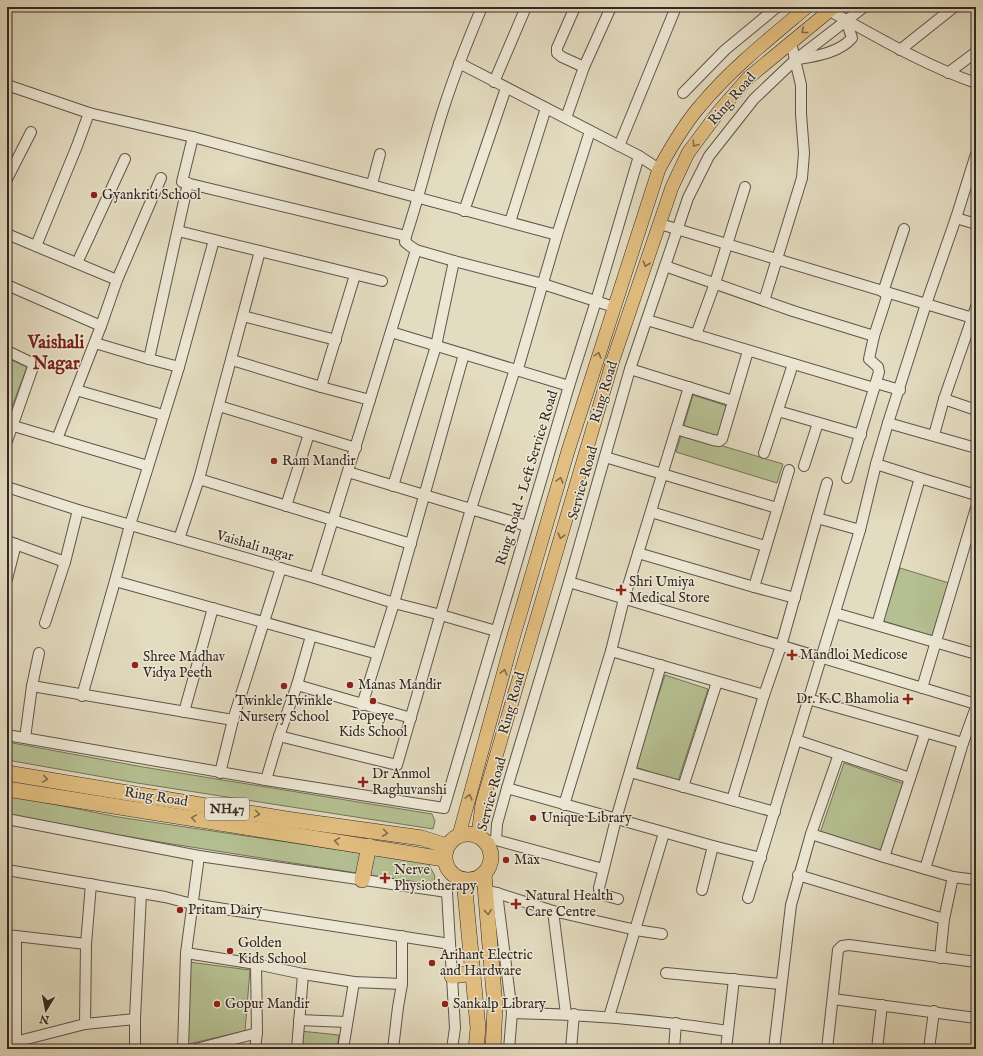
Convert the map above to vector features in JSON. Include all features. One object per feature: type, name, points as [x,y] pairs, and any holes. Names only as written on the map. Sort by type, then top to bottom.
[{"type":"highway","name":"Ring Road","points":[[7,773],[286,819],[422,838],[445,852]]},
{"type":"highway","name":"Ring Road","points":[[7,789],[369,846],[445,852]]},
{"type":"highway","points":[[465,833],[487,839],[491,858],[488,869],[478,878],[464,880],[452,874],[447,867],[445,852],[451,840],[459,835],[465,833]]},
{"type":"highway","points":[[362,880],[369,846]]},
{"type":"highway","points":[[484,874],[491,892],[495,1006],[493,1049]]},
{"type":"highway","points":[[464,880],[478,1028],[476,1049]]},
{"type":"highway","points":[[452,976],[473,973]]},
{"type":"main road","name":"Ring Road","points":[[459,835],[510,649],[566,458],[658,169],[700,106],[734,70],[807,7]]},
{"type":"main road","name":"Ring Road","points":[[487,839],[482,804],[613,360],[672,187],[688,153],[720,110],[748,78],[832,9]]},
{"type":"main road","points":[[780,30],[791,42]]},
{"type":"street","points":[[482,7],[459,63],[444,108],[405,242],[416,250],[542,284],[614,306]]},
{"type":"street","points":[[494,82],[526,7]]},
{"type":"street","points":[[575,7],[557,53],[584,68]]},
{"type":"street","points":[[566,118],[584,68],[611,7]]},
{"type":"street","points":[[619,146],[676,7]]},
{"type":"street","points":[[683,93],[725,50],[777,7]]},
{"type":"street","name":"Service Road","points":[[487,839],[498,824],[507,788],[569,582],[630,369],[688,198],[710,156],[754,99],[795,60],[864,7]]},
{"type":"street","points":[[900,50],[954,7]]},
{"type":"street","points":[[832,9],[846,20],[900,50],[948,73],[976,83]]},
{"type":"street","points":[[795,60],[824,54],[847,44],[852,38],[846,20]]},
{"type":"street","points":[[764,301],[802,178],[804,153],[800,85],[791,42]]},
{"type":"street","points":[[948,73],[976,52]]},
{"type":"street","points":[[459,63],[639,156],[658,169]]},
{"type":"street","points":[[7,85],[89,113],[193,137],[557,235]]},
{"type":"street","points":[[464,211],[506,88]]},
{"type":"street","points":[[510,222],[546,108]]},
{"type":"street","points":[[36,246],[89,113]]},
{"type":"street","points":[[279,736],[396,766],[471,509],[517,367],[590,130]]},
{"type":"street","points":[[7,179],[31,132]]},
{"type":"street","points":[[193,137],[182,182],[406,236]]},
{"type":"street","points":[[372,184],[380,154]]},
{"type":"street","points":[[748,898],[860,530],[876,464],[888,423],[900,390],[926,304],[973,174],[976,154]]},
{"type":"street","name":"Ring Road - Left Service Road","points":[[266,780],[444,808],[527,526],[639,156]]},
{"type":"street","points":[[76,263],[126,159]]},
{"type":"street","points":[[57,439],[101,326],[117,280],[161,178]]},
{"type":"street","points":[[148,359],[188,184]]},
{"type":"street","points":[[696,335],[745,187]]},
{"type":"street","points":[[956,218],[976,224]]},
{"type":"street","points":[[660,224],[974,319]]},
{"type":"street","points":[[847,478],[861,435],[879,369],[869,359],[904,229]]},
{"type":"street","points":[[178,230],[382,281]]},
{"type":"street","points":[[7,234],[117,280]]},
{"type":"street","points":[[82,696],[130,525],[179,366],[214,240]]},
{"type":"street","points":[[315,578],[416,250]]},
{"type":"street","points":[[179,539],[199,479],[260,251]]},
{"type":"street","points":[[394,486],[436,346],[454,261]]},
{"type":"street","points":[[665,266],[793,311],[874,336]]},
{"type":"street","points":[[321,387],[355,274]]},
{"type":"street","points":[[7,285],[101,326]]},
{"type":"street","points":[[934,435],[944,399],[974,319],[976,307]]},
{"type":"street","points":[[243,316],[336,340]]},
{"type":"street","points":[[647,320],[793,364],[875,386],[900,390]]},
{"type":"street","points":[[391,332],[464,354],[517,367],[569,386]]},
{"type":"street","points":[[94,343],[148,359],[179,366]]},
{"type":"street","points":[[676,429],[713,440],[719,441],[722,439],[748,350]]},
{"type":"street","points":[[7,351],[34,364],[9,425],[7,441]]},
{"type":"street","points":[[362,705],[394,603],[464,354]]},
{"type":"street","points":[[232,360],[370,400]]},
{"type":"street","points":[[764,453],[793,364]]},
{"type":"street","points":[[630,369],[733,401]]},
{"type":"street","points":[[564,805],[611,651],[624,599],[689,387]]},
{"type":"street","points":[[76,390],[163,415]]},
{"type":"street","points":[[944,399],[976,410]]},
{"type":"street","points":[[219,406],[356,448]]},
{"type":"street","points":[[778,411],[861,435]]},
{"type":"street","points":[[804,466],[818,422]]},
{"type":"street","points":[[888,423],[976,448]]},
{"type":"street","points":[[9,425],[148,466]]},
{"type":"street","points":[[286,506],[309,434]]},
{"type":"street","points":[[604,457],[777,508]]},
{"type":"street","points":[[876,464],[976,495]]},
{"type":"street","points":[[754,587],[765,546],[789,470]]},
{"type":"street","points":[[348,472],[527,526]]},
{"type":"street","points":[[877,626],[920,478]]},
{"type":"street","points":[[199,479],[410,544]]},
{"type":"street","points":[[732,800],[764,695],[781,646],[827,483]]},
{"type":"street","name":"Vaishali nagar","points":[[7,487],[78,510],[315,578],[394,603],[496,631]]},
{"type":"street","points":[[922,688],[976,508]]},
{"type":"street","points":[[45,623],[65,562],[78,510]]},
{"type":"street","points":[[651,512],[765,546]]},
{"type":"street","points":[[817,518],[860,530]]},
{"type":"street","points":[[7,579],[12,543],[65,562]]},
{"type":"street","points":[[638,553],[794,598]]},
{"type":"street","points":[[220,773],[233,720],[281,568]]},
{"type":"street","points":[[115,582],[378,654]]},
{"type":"street","points":[[569,582],[976,704]]},
{"type":"street","points":[[184,712],[212,608]]},
{"type":"street","points":[[835,613],[877,626],[976,652]]},
{"type":"street","points":[[7,735],[266,780],[279,736],[297,685],[311,636]]},
{"type":"street","points":[[611,651],[764,695]]},
{"type":"street","points":[[25,738],[38,653]]},
{"type":"street","points":[[618,899],[600,894],[598,888],[616,819],[661,665]]},
{"type":"street","points":[[683,787],[717,682]]},
{"type":"street","points":[[297,685],[411,718]]},
{"type":"street","points":[[32,686],[82,696],[233,720]]},
{"type":"street","points":[[808,699],[963,744]]},
{"type":"street","points":[[925,869],[963,744],[976,707]]},
{"type":"street","points":[[884,857],[925,733]]},
{"type":"street","points":[[796,740],[910,778]]},
{"type":"street","points":[[774,1049],[791,905],[810,834],[838,754]]},
{"type":"street","points":[[630,772],[775,812]]},
{"type":"street","points":[[507,788],[664,833],[761,858]]},
{"type":"street","points":[[7,819],[199,856],[447,892],[455,1028],[452,1049]]},
{"type":"street","points":[[609,1017],[664,833]]},
{"type":"street","points":[[810,834],[953,877],[976,880]]},
{"type":"street","points":[[487,839],[603,869]]},
{"type":"street","points":[[702,890],[713,846]]},
{"type":"street","points":[[183,1049],[186,953],[199,856]]},
{"type":"street","points":[[7,870],[165,897],[192,904],[450,944]]},
{"type":"street","points":[[798,875],[944,919]]},
{"type":"street","points":[[940,958],[944,919],[953,877]]},
{"type":"street","points":[[85,1024],[86,944],[91,884]]},
{"type":"street","points":[[509,1049],[512,1012],[491,892],[553,911],[636,930],[662,934]]},
{"type":"street","points":[[135,1049],[141,893]]},
{"type":"street","points":[[553,911],[570,1014],[571,1049]]},
{"type":"street","points":[[86,944],[11,935],[11,1043],[85,1024],[135,1019]]},
{"type":"street","points":[[393,1049],[402,984],[402,936]]},
{"type":"street","points":[[827,1049],[838,950],[842,946],[849,945],[976,962]]},
{"type":"street","points":[[186,953],[354,982],[402,984]]},
{"type":"street","points":[[255,1049],[257,1033],[256,964]]},
{"type":"street","points":[[666,973],[781,984]]},
{"type":"street","points":[[297,1049],[303,974]]},
{"type":"street","points":[[726,1049],[734,979]]},
{"type":"street","points":[[343,1049],[354,982]]},
{"type":"street","points":[[833,999],[934,1011],[976,1018]]},
{"type":"street","points":[[877,1049],[882,1005]]},
{"type":"street","points":[[929,1049],[934,1011]]},
{"type":"street","points":[[512,1012],[609,1017],[676,1023],[728,1031]]},
{"type":"street","points":[[299,1020],[347,1022]]},
{"type":"street","points":[[674,1049],[676,1023]]},
{"type":"street","points":[[196,1049],[214,1047],[257,1033]]},
{"type":"green space","points":[[7,358],[27,367],[7,420]]},
{"type":"green space","points":[[693,395],[727,406],[716,444],[783,464],[777,483],[676,452]]},
{"type":"green space","points":[[900,568],[949,583],[932,636],[883,621]]},
{"type":"green space","points":[[665,675],[708,689],[678,781],[635,767]]},
{"type":"green space","points":[[7,742],[143,767],[432,814],[435,821],[433,829],[137,783],[7,760]]},
{"type":"green space","points":[[844,763],[904,784],[881,853],[820,833]]},
{"type":"green space","points":[[7,795],[118,817],[428,863],[435,876],[433,885],[172,844],[7,816]]},
{"type":"green space","points":[[7,938],[12,939],[13,1030],[7,1031]]},
{"type":"green space","points":[[189,962],[250,970],[245,1031],[184,1045]]},
{"type":"green space","points":[[300,1031],[339,1035],[337,1049],[299,1049]]},
{"type":"place","name":"Gyankriti School","points":[[94,195]]},
{"type":"place","name":"Ram Mandir","points":[[274,461]]},
{"type":"place","name":"Shri Umiya Medical Store","points":[[621,590]]},
{"type":"place","name":"Mandloi Medicose","points":[[792,655]]},
{"type":"place","name":"Shree Madhav Vidya Peeth","points":[[135,665]]},
{"type":"place","name":"Manas Mandir","points":[[350,685]]},
{"type":"place","name":"Twinkle Twinkle Nursery School","points":[[284,686]]},
{"type":"place","name":"Dr. K.C Bhamolia","points":[[908,699]]},
{"type":"place","name":"Popeye Kids School","points":[[373,701]]},
{"type":"place","name":"Dr Anmol Raghuvanshi","points":[[363,782]]},
{"type":"place","name":"Unique Library","points":[[533,818]]},
{"type":"place","name":"Max","points":[[506,860]]},
{"type":"place","name":"Nerve Physiotherapy","points":[[385,878]]},
{"type":"place","name":"Natural Health Care Centre","points":[[516,904]]},
{"type":"place","name":"Pritam Dairy","points":[[180,910]]},
{"type":"place","name":"Golden Kids School","points":[[230,951]]},
{"type":"place","name":"Arihant Electric and Hardware","points":[[432,963]]},
{"type":"place","name":"Gopur Mandir","points":[[217,1004]]},
{"type":"place","name":"Sankalp Library","points":[[445,1004]]},
{"type":"district","name":"Vaishali Nagar","points":[[56,353]]}]
